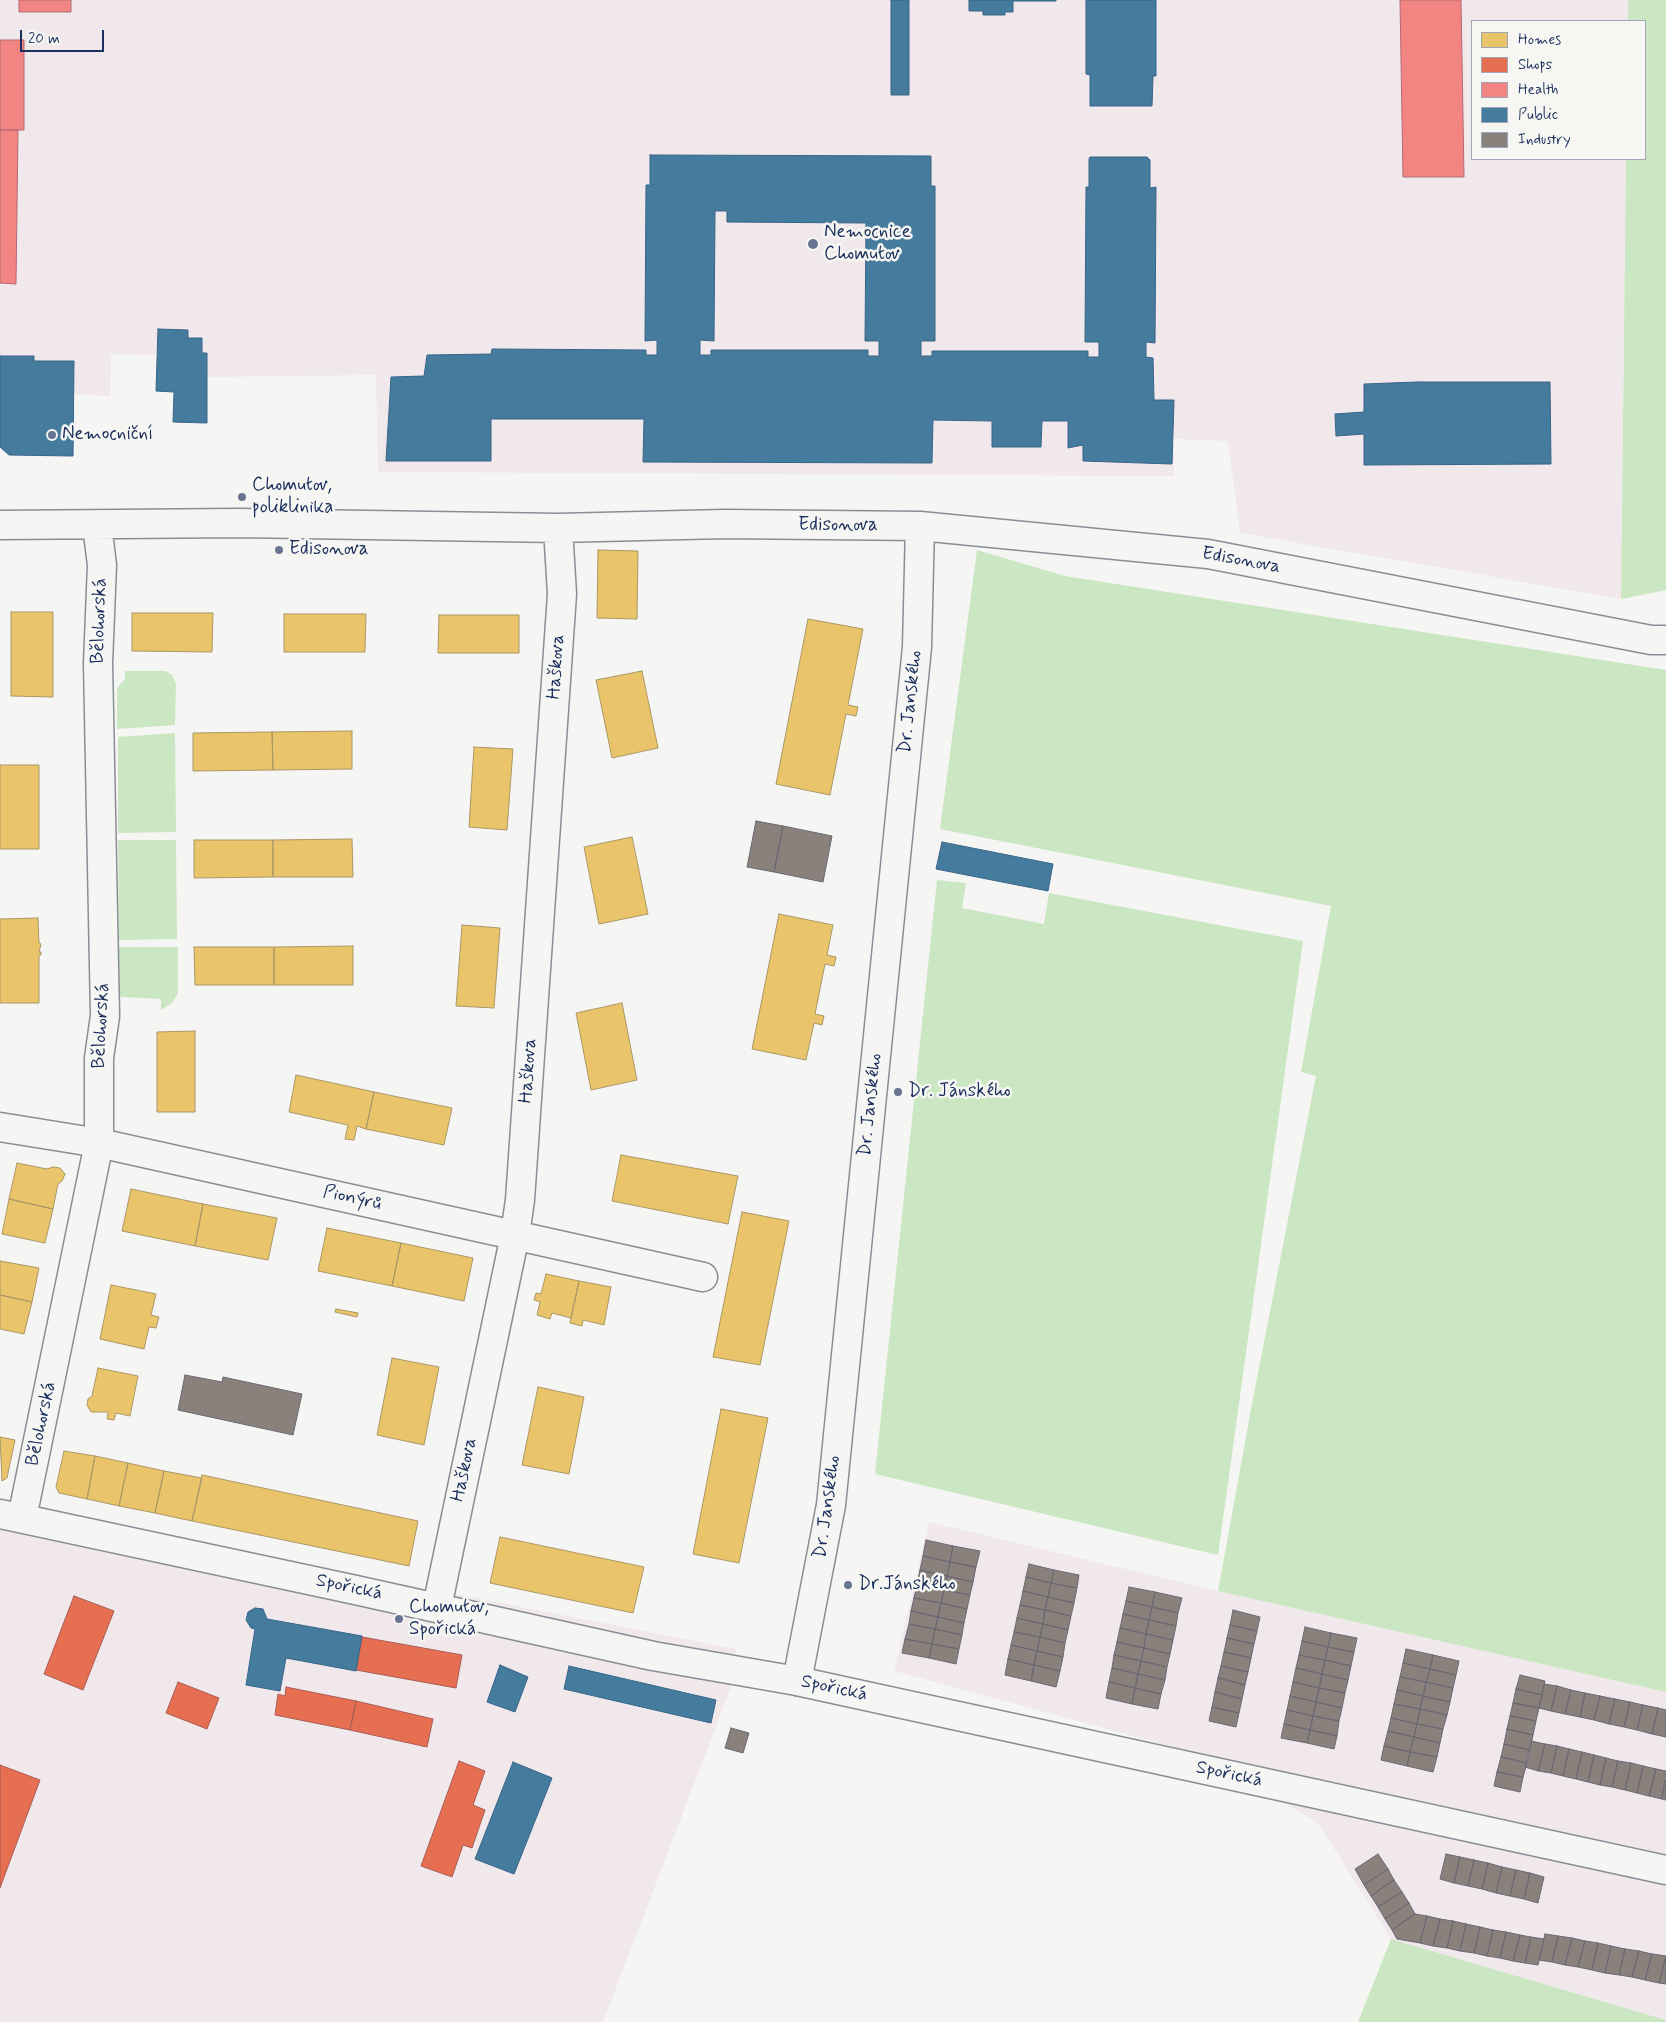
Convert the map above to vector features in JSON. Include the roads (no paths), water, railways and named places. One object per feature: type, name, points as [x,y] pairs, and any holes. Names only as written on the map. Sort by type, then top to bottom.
[{"type":"street","name":"Edisonova","points":[[0,525],[239,523],[558,528],[726,524],[920,526],[1208,554],[1652,640],[1666,640]]},
{"type":"street","name":"Bělohorská","points":[[11,1516],[100,1143],[99,1058],[105,1016],[98,663],[102,565],[98,525]]},
{"type":"street","name":"Dr. Janského","points":[[797,1681],[831,1505],[917,647],[920,526]]},
{"type":"street","name":"Haškova","points":[[437,1607],[515,1235],[520,1200],[562,594],[558,528]]},
{"type":"street","name":"Pionýrů","points":[[0,1127],[100,1143],[703,1277]]},
{"type":"street","name":"Spořická","points":[[11,1516],[437,1607],[653,1656],[797,1681],[1666,1870]]},
{"type":"place","name":"Nemocnice Chomutov","points":[[813,244]]},
{"type":"place","name":"Nemocniční","points":[[52,435]]},
{"type":"place","name":"Chomutov, poliklinika","points":[[242,497]]},
{"type":"place","name":"Edisonova","points":[[279,550]]},
{"type":"place","name":"Dr. Jánského","points":[[898,1092]]},
{"type":"place","name":"Dr.Jánského","points":[[848,1585]]},
{"type":"place","name":"Chomutov, Spořická","points":[[399,1619]]}]
